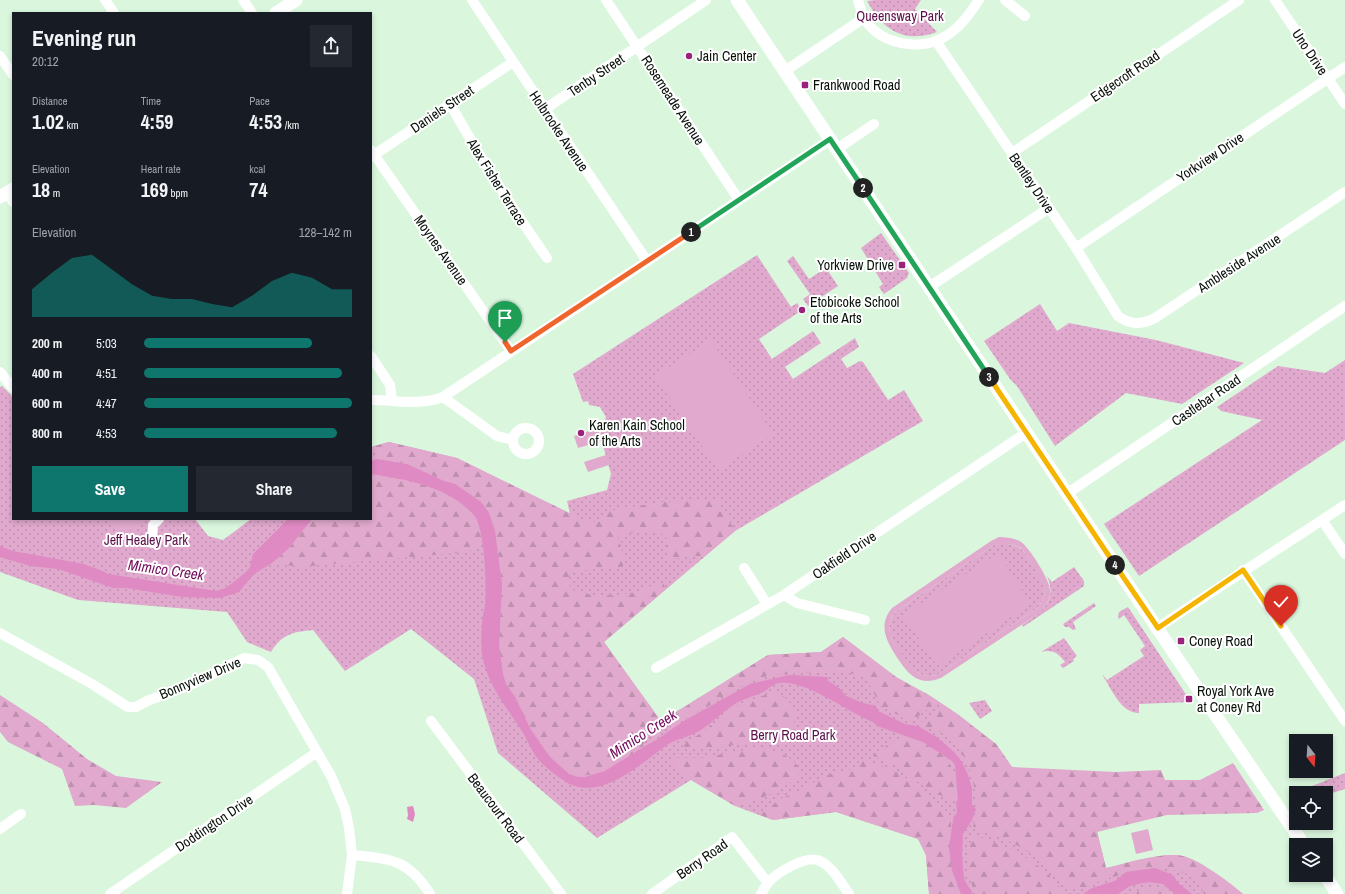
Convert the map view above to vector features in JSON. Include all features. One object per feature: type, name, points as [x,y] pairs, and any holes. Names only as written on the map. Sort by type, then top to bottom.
[{"type":"main road","points":[[279,12],[296,0]]},
{"type":"main road","points":[[737,0],[1026,433],[1068,493],[1299,838]]},
{"type":"main road","points":[[1329,882],[1337,894]]},
{"type":"street","points":[[106,0],[113,12]]},
{"type":"street","points":[[243,0],[251,12]]},
{"type":"street","name":"Holbrooke Avenue","points":[[472,0],[647,261]]},
{"type":"street","name":"Rosemeade Avenue","points":[[606,0],[739,200]]},
{"type":"street","name":"Tenby Street","points":[[544,109],[706,0]]},
{"type":"street","points":[[858,0],[864,18],[876,30],[894,41],[916,45],[936,41],[958,28],[980,0]]},
{"type":"street","points":[[1005,0],[1025,16]]},
{"type":"street","name":"Edgecroft Road","points":[[1012,153],[1239,0]]},
{"type":"street","name":"Uno Drive","points":[[1275,0],[1345,104]]},
{"type":"street","points":[[785,71],[864,18]]},
{"type":"street","name":"Bentley Drive","points":[[936,41],[1076,248],[1118,316],[1130,323]]},
{"type":"street","points":[[0,56],[12,74]]},
{"type":"street","name":"Daniels Street","points":[[372,154],[513,62]]},
{"type":"street","name":"Yorkview Drive","points":[[1076,248],[1345,67]]},
{"type":"street","name":"Alex Fisher Terrace","points":[[450,104],[460,119],[467,136],[510,204],[547,258]]},
{"type":"street","points":[[372,400],[392,400],[416,403],[434,400],[443,396],[739,200],[834,144],[874,124]]},
{"type":"street","name":"Moynes Avenue","points":[[372,154],[511,351]]},
{"type":"street","name":"Ambleside Avenue","points":[[1130,323],[1141,324],[1155,318],[1345,192]]},
{"type":"street","points":[[929,288],[1049,208]]},
{"type":"street","name":"Castlebar Road","points":[[1068,493],[1345,306]]},
{"type":"street","points":[[372,358],[390,385],[392,400]]},
{"type":"street","points":[[0,372],[12,387]]},
{"type":"street","points":[[443,396],[497,436],[513,440]]},
{"type":"street","name":"Oakfield Drive","points":[[656,668],[784,595],[1026,433]]},
{"type":"street","points":[[1158,628],[1243,570],[1345,505]]},
{"type":"street","points":[[152,543],[153,525],[158,520]]},
{"type":"street","points":[[1322,520],[1345,554]]},
{"type":"street","points":[[744,568],[767,604]]},
{"type":"street","points":[[1243,570],[1345,721]]},
{"type":"street","points":[[784,595],[797,603],[865,620]]},
{"type":"street","name":"Bonnyview Drive","points":[[0,633],[92,684],[128,707],[136,707],[147,701],[195,683],[244,658],[258,660],[268,667],[331,776],[345,809],[350,828],[352,855],[347,894]]},
{"type":"street","name":"Beaucourt Road","points":[[432,721],[561,894]]},
{"type":"street","name":"Doddington Drive","points":[[110,894],[317,752]]},
{"type":"street","points":[[0,829],[21,814]]},
{"type":"street","name":"Berry Road","points":[[652,894],[732,837],[768,883]]},
{"type":"street","points":[[352,855],[397,862],[420,880],[430,894]]},
{"type":"street","points":[[761,894],[768,883],[798,862],[819,860],[831,869],[849,894]]},
{"type":"green space","name":"Queensway Park","points":[[921,0],[915,9],[937,32],[914,36],[896,32],[887,27],[880,20],[867,1]]},
{"type":"green space","points":[[881,233],[909,273],[907,278],[884,294],[879,287],[883,284],[861,248]]},
{"type":"green space","points":[[757,255],[791,307],[797,303],[802,310],[759,339],[772,359],[813,331],[821,343],[785,367],[793,379],[855,338],[859,347],[841,359],[847,368],[860,361],[863,362],[888,400],[904,390],[923,421],[735,531],[604,642],[661,721],[768,655],[821,652],[843,637],[896,677],[929,695],[959,715],[996,744],[1012,767],[1097,831],[1106,868],[1150,857],[1168,855],[1184,856],[1221,877],[1243,894],[929,894],[926,855],[918,839],[836,812],[773,820],[735,806],[691,780],[597,838],[498,753],[474,679],[411,629],[345,671],[313,630],[289,635],[279,641],[271,652],[247,642],[227,612],[78,600],[0,572],[0,387],[2,386],[12,396],[12,520],[196,520],[208,536],[223,540],[250,520],[372,520],[372,447],[389,442],[457,458],[570,514],[567,501],[607,490],[611,474],[600,435],[606,417],[600,407],[589,405],[588,401],[583,402],[573,374]]},
{"type":"green space","points":[[793,256],[809,279],[826,268],[838,286],[808,306],[803,299],[810,294],[787,261]]},
{"type":"green space","points":[[1040,304],[1057,331],[1069,323],[1156,340],[1244,363],[1182,404],[1126,393],[1055,446],[1017,386],[1010,379],[984,341]]},
{"type":"green space","points":[[711,340],[773,434],[718,470],[655,376]]},
{"type":"green space","points":[[1345,360],[1345,440],[1139,576],[1104,524],[1262,420],[1221,411],[1217,407],[1278,366],[1325,373]]},
{"type":"green space","points":[[598,428],[602,441],[578,448],[574,436]]},
{"type":"green space","points":[[389,442],[457,458],[586,521],[599,522],[610,511],[662,502],[718,500],[735,531],[705,556],[686,556],[668,561],[666,536],[660,533],[648,531],[630,533],[618,537],[623,554],[627,558],[623,566],[575,572],[571,575],[567,582],[573,590],[580,593],[598,595],[627,594],[643,590],[660,583],[663,583],[665,587],[663,591],[604,642],[661,722],[655,732],[650,734],[639,750],[605,771],[578,777],[569,774],[550,757],[531,730],[515,697],[506,684],[503,674],[499,645],[502,585],[495,531],[467,493],[455,484],[444,481],[407,464],[377,459],[374,446]]},
{"type":"green space","points":[[606,455],[609,465],[588,472],[584,462]]},
{"type":"green space","points":[[372,474],[435,487],[449,494],[473,514],[479,526],[483,540],[468,552],[299,567],[272,563],[288,549],[311,520],[372,520]]},
{"type":"green space","points":[[110,520],[144,520],[126,533],[114,529]]},
{"type":"green space","points":[[999,537],[1013,539],[1025,545],[1047,579],[1050,597],[1047,603],[1038,614],[941,678],[926,681],[914,677],[900,662],[892,650],[887,638],[884,626],[888,614],[892,608]],"holes":[[[1006,544],[1022,549],[1039,576],[1044,587],[1044,598],[1041,604],[1036,609],[939,674],[927,676],[917,672],[913,669],[895,644],[890,634],[889,629],[891,618],[895,612],[994,545]]]},
{"type":"green space","points":[[999,544],[1015,546],[1022,549],[1025,553],[1044,586],[1044,598],[1041,603],[1036,609],[939,674],[927,676],[917,672],[909,665],[892,639],[889,629],[891,618],[895,612],[994,545]]},
{"type":"green space","points":[[998,553],[1031,604],[937,666],[903,615]]},
{"type":"green space","points":[[1074,567],[1084,581],[1084,586],[1023,627],[1022,625],[1041,611],[1049,600],[1050,585],[1047,576],[1052,582]]},
{"type":"green space","points":[[1094,603],[1096,606],[1073,622],[1076,629],[1073,630],[1069,627],[1065,627],[1063,624]]},
{"type":"green space","points":[[1128,607],[1191,702],[1139,704],[1139,713],[1127,709],[1114,694],[1103,675],[1107,680],[1144,656],[1140,650],[1145,646],[1124,615],[1119,619],[1118,617],[1119,612]]},
{"type":"green space","points":[[843,637],[896,677],[938,701],[916,718],[909,721],[880,705],[866,678],[846,672],[834,671],[769,675],[737,688],[702,710],[666,728],[661,722],[768,655],[821,652]]},
{"type":"green space","points":[[1064,638],[1077,656],[1073,659],[1074,661],[1063,668],[1060,665],[1065,662],[1055,652],[1041,652]]},
{"type":"green space","points":[[776,691],[785,697],[791,704],[795,715],[792,729],[783,745],[764,741],[705,749],[682,749],[683,744],[703,732],[740,704]]},
{"type":"green space","points":[[0,695],[43,723],[87,759],[116,776],[162,782],[126,808],[94,805],[75,806],[62,769],[8,742],[0,732]]},
{"type":"green space","points":[[985,700],[992,711],[980,719],[969,703]]},
{"type":"green space","points":[[945,706],[996,744],[1012,767],[1116,772],[1161,770],[1165,780],[1200,780],[1233,763],[1264,810],[1257,813],[1167,815],[1097,832],[1106,868],[1150,857],[1168,855],[1184,856],[1221,877],[1243,894],[1204,894],[1197,879],[1185,873],[1162,869],[1140,870],[1106,879],[1081,888],[1071,887],[1062,882],[1022,848],[1002,838],[973,828],[975,814],[974,785],[965,758],[947,737],[934,729],[919,724]]},
{"type":"green space","points":[[903,736],[928,745],[944,756],[950,764],[954,774],[958,800],[956,802],[929,790],[895,765],[873,756],[876,752]]},
{"type":"green space","points":[[760,747],[784,754],[793,761],[801,771],[788,784],[771,794],[735,806],[681,774],[671,758],[702,758]]},
{"type":"green space","points":[[864,760],[893,770],[909,780],[945,809],[951,819],[952,871],[960,894],[929,894],[926,855],[918,839],[836,812],[773,820],[760,815],[780,799],[806,788],[822,776],[848,771]]},
{"type":"green space","points":[[1345,773],[1345,789],[1333,793],[1333,786],[1312,786],[1333,778]]},
{"type":"green space","points":[[1148,829],[1153,850],[1136,854],[1131,833]]},
{"type":"green space","points":[[972,835],[997,844],[1024,857],[1048,874],[1057,883],[1064,894],[975,894],[966,867]]},
{"type":"green space","points":[[1157,887],[1171,894],[1128,894],[1132,892]]},
{"type":"shaded area","points":[[377,459],[407,464],[444,481],[455,484],[481,502],[489,513],[495,531],[502,585],[499,645],[506,684],[515,697],[531,730],[550,757],[569,774],[578,777],[585,777],[605,771],[655,741],[682,722],[750,684],[789,675],[827,677],[829,678],[827,680],[839,688],[846,696],[863,703],[876,706],[878,711],[905,724],[918,726],[938,738],[954,752],[962,762],[972,788],[972,805],[976,809],[972,820],[963,834],[962,856],[964,879],[973,894],[961,894],[952,870],[949,848],[954,816],[957,813],[956,802],[958,800],[955,765],[952,761],[923,742],[877,726],[873,722],[826,697],[801,686],[789,683],[779,683],[772,685],[763,692],[738,702],[701,730],[667,745],[631,771],[604,785],[590,788],[576,786],[556,775],[535,755],[522,731],[498,695],[484,665],[481,640],[486,597],[485,572],[481,532],[474,515],[452,497],[440,491],[413,482],[372,474],[372,461]]},
{"type":"shaded area","points":[[287,520],[311,520],[288,549],[272,563],[254,574],[239,592],[220,598],[182,597],[127,588],[113,588],[58,569],[30,566],[0,557],[0,546],[13,551],[84,564],[108,574],[216,591],[226,588],[246,572],[250,567],[253,554]]},
{"type":"shaded area","points":[[413,806],[415,814],[413,822],[407,819],[407,807]]},
{"type":"shaded area","points":[[1155,868],[1173,875],[1178,883],[1192,894],[1175,894],[1163,884],[1147,882],[1130,886],[1118,894],[1083,894],[1092,888],[1115,881],[1126,872]]},
{"type":"place","name":"Jain Center","points":[[689,56]]},
{"type":"place","name":"Frankwood Road","points":[[805,85]]},
{"type":"place","name":"Yorkview Drive","points":[[902,265]]},
{"type":"place","name":"Etobicoke School of the Arts","points":[[802,310]]},
{"type":"place","name":"Karen Kain School of the Arts","points":[[581,433]]},
{"type":"place","name":"Coney Road","points":[[1181,641]]},
{"type":"place","name":"Royal York Ave at Coney Rd","points":[[1189,699]]},
{"type":"route","points":[[505,342],[511,351],[830,139],[1158,628],[1243,570],[1281,626]]},
{"type":"park label","name":"Jeff Healey Park","points":[[146,540]]},
{"type":"park label","name":"Berry Road Park","points":[[793,735]]},
{"type":"water label","name":"Mimico Creek","points":[[166,570]]},
{"type":"water label","name":"Mimico Creek","points":[[643,734]]}]
